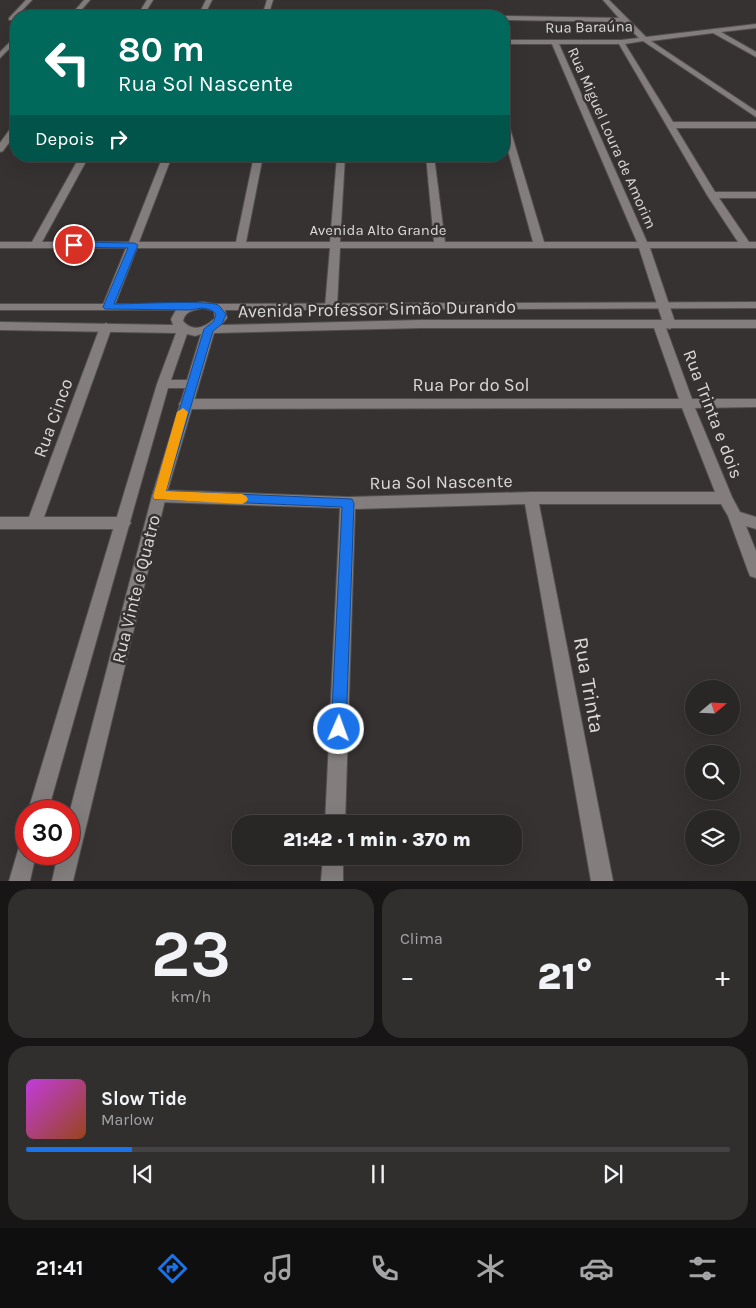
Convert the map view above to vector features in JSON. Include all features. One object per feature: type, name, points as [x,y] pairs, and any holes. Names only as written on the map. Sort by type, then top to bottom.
[{"type":"street","points":[[20,10],[29,0]]},
{"type":"street","points":[[606,0],[644,39],[756,115]]},
{"type":"street","points":[[510,18],[624,20]]},
{"type":"street","name":"Rua Baraúna","points":[[510,42],[621,42],[756,26]]},
{"type":"street","points":[[714,31],[756,55]]},
{"type":"street","name":"Rua Miguel Loura de Amorim","points":[[555,42],[643,244],[664,306]]},
{"type":"street","points":[[621,42],[712,195],[750,244]]},
{"type":"street","points":[[0,56],[10,45]]},
{"type":"street","points":[[670,125],[756,125]]},
{"type":"street","points":[[0,149],[10,135]]},
{"type":"street","points":[[510,143],[539,244]]},
{"type":"street","points":[[35,245],[82,162]]},
{"type":"street","points":[[108,307],[166,162]]},
{"type":"street","points":[[240,246],[258,162]]},
{"type":"street","points":[[299,327],[327,319],[330,315],[341,162]]},
{"type":"street","points":[[431,162],[440,245]]},
{"type":"street","points":[[712,195],[756,195]]},
{"type":"street","name":"Avenida Alto Grande","points":[[0,245],[750,244]]},
{"type":"street","name":"Avenida Professor Simão Durando","points":[[0,307],[756,305]]},
{"type":"street","name":"Rua Trinta e dois","points":[[664,306],[665,325],[687,404],[725,498],[735,516],[756,572]]},
{"type":"street","name":"Rua Vinte e Quatro","points":[[41,800],[163,384],[183,329],[177,322],[177,318],[184,310],[190,307]]},
{"type":"street","name":"Rua Vinte e Quatro","points":[[62,880],[159,496],[209,329],[221,318],[221,314],[214,307]]},
{"type":"street","name":"Avenida Professor Simão Durando","points":[[0,326],[183,329],[195,332],[209,329],[421,324],[756,324]]},
{"type":"street","name":"Rua Cinco","points":[[35,522],[106,327]]},
{"type":"street","points":[[163,384],[192,384]]},
{"type":"street","name":"Rua Por do Sol","points":[[186,404],[756,403]]},
{"type":"street","name":"Rua Sol Nascente","points":[[159,496],[348,503],[531,498],[725,498]]},
{"type":"street","name":"Rua Trinta","points":[[531,498],[602,880]]},
{"type":"street","points":[[335,815],[348,503]]},
{"type":"street","points":[[735,516],[756,523]]},
{"type":"street","points":[[0,523],[122,523]]},
{"type":"street","points":[[19,880],[23,865]]},
{"type":"street","points":[[332,880],[333,865]]},
{"type":"slow traffic","points":[[183,412],[159,496],[242,499]]},
{"type":"route","points":[[74,245],[134,245],[108,307],[190,307],[209,305],[219,310],[221,314],[218,322],[209,329],[159,496],[348,503],[339,729]]}]
